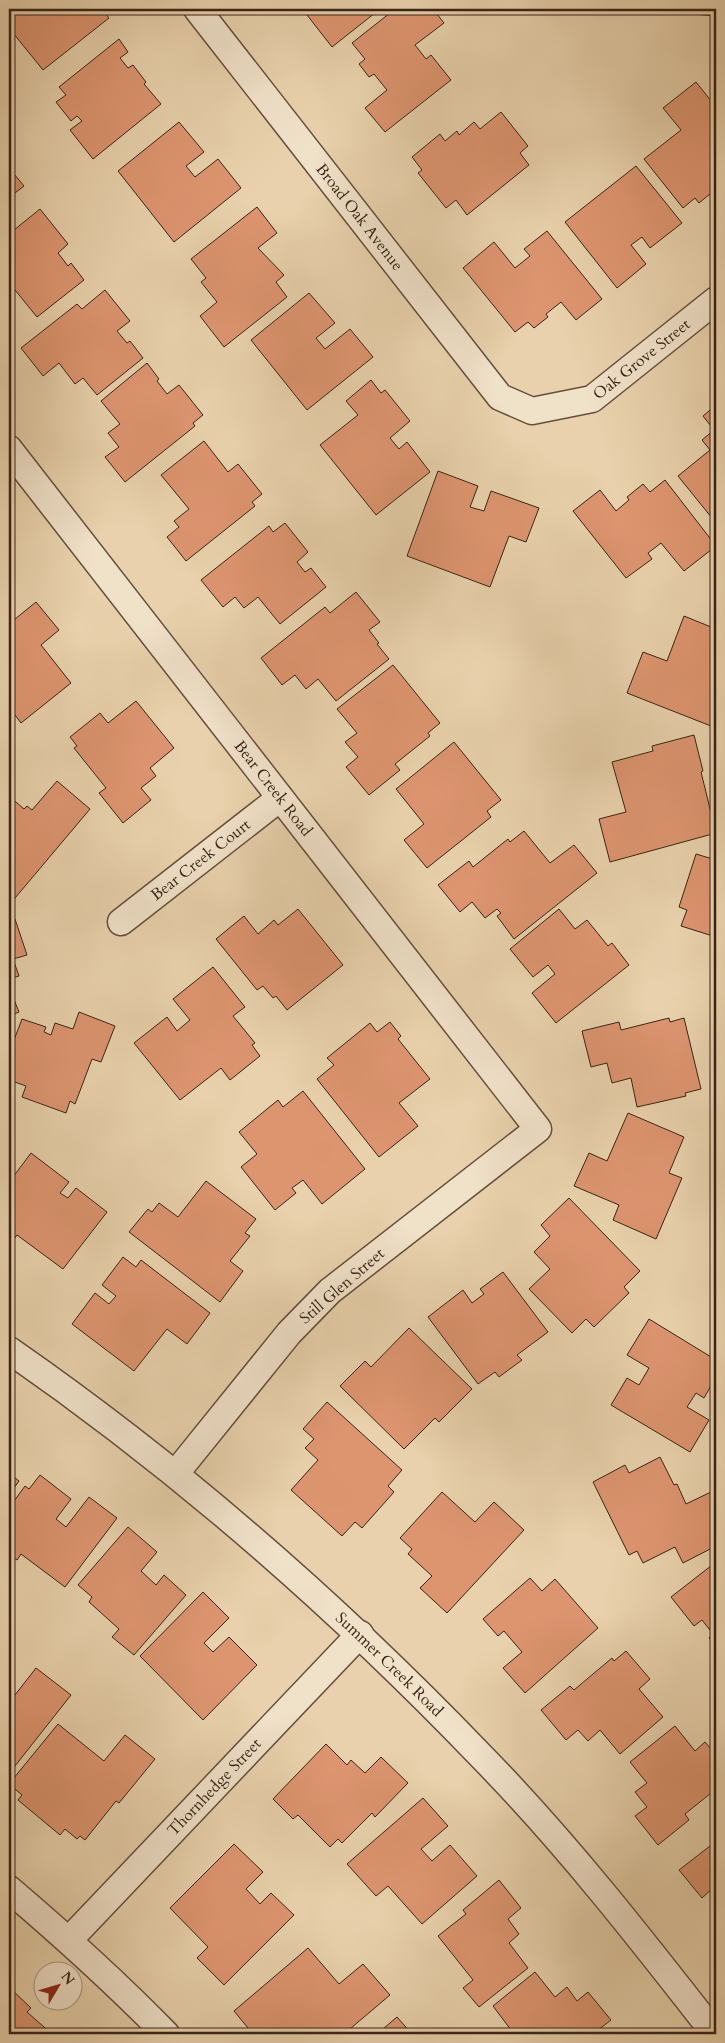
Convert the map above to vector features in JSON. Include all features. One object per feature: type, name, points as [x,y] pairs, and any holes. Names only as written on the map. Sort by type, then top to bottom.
[{"type":"street","name":"Broad Oak Avenue","points":[[197,9],[500,397],[532,411]]},
{"type":"street","name":"Oak Grove Street","points":[[532,411],[592,399],[716,300]]},
{"type":"street","name":"Bear Creek Road","points":[[9,449],[538,1129]]},
{"type":"street","name":"Bear Creek Court","points":[[121,922],[280,798]]},
{"type":"street","name":"Still Glen Street","points":[[176,1473],[289,1332],[330,1291],[538,1129]]},
{"type":"street","name":"Summer Creek Road","points":[[9,1350],[76,1396],[176,1473],[256,1540],[360,1634],[484,1758],[575,1860],[713,2024]]},
{"type":"street","name":"Thornhedge Street","points":[[69,1940],[360,1634]]},
{"type":"street","points":[[9,1889],[69,1940],[126,1993],[166,2034]]},
{"type":"building","points":[[9,9],[102,9],[109,18],[43,70],[9,28]]},
{"type":"building","points":[[314,9],[380,9],[332,47],[307,15]]},
{"type":"building","points":[[395,9],[433,9],[444,23],[415,45],[426,59],[431,55],[451,80],[385,132],[365,108],[387,90],[374,74],[369,77],[359,64],[365,59],[352,43]]},
{"type":"building","points":[[679,9],[716,9],[716,16],[683,13]]},
{"type":"building","points":[[119,39],[128,52],[120,58],[128,68],[133,65],[146,82],[144,84],[161,104],[93,159],[70,130],[82,121],[77,116],[71,121],[56,102],[66,95],[59,87]]},
{"type":"building","points":[[696,82],[716,107],[716,189],[699,203],[695,198],[683,208],[644,159],[681,130],[663,108]]},
{"type":"building","points":[[501,112],[528,146],[520,153],[529,165],[467,215],[456,200],[446,208],[418,173],[422,170],[412,157],[440,134],[445,141],[457,131],[459,135],[474,122],[480,129]]},
{"type":"building","points":[[179,122],[204,152],[186,166],[195,177],[218,159],[241,188],[174,242],[118,171]]},
{"type":"building","points":[[636,166],[682,223],[650,248],[642,237],[631,245],[646,264],[617,288],[565,222]]},
{"type":"building","points":[[9,168],[24,186],[11,196],[13,199],[9,203]]},
{"type":"building","points":[[257,207],[277,233],[258,248],[284,275],[276,282],[287,297],[224,347],[200,316],[217,302],[201,282],[206,278],[191,259]]},
{"type":"building","points":[[40,209],[68,244],[58,253],[68,266],[71,263],[84,280],[37,317],[15,290],[9,295],[9,234]]},
{"type":"building","points":[[547,231],[602,299],[576,320],[561,302],[546,314],[548,317],[534,328],[528,322],[515,332],[463,268],[494,242],[515,268],[530,256],[524,249]]},
{"type":"building","points":[[105,290],[130,321],[117,331],[127,343],[130,341],[143,358],[97,395],[83,378],[75,384],[59,363],[43,376],[21,348],[77,304],[82,309]]},
{"type":"building","points":[[309,293],[335,323],[316,338],[325,349],[350,329],[373,357],[307,410],[251,340]]},
{"type":"building","points":[[147,363],[167,394],[179,385],[203,415],[193,423],[195,426],[125,482],[105,457],[119,447],[108,433],[120,424],[101,401]]},
{"type":"building","points":[[371,380],[381,393],[385,390],[410,421],[390,438],[399,449],[407,442],[430,472],[376,515],[320,445],[358,415],[346,401]]},
{"type":"building","points":[[716,405],[716,523],[678,476],[710,450],[702,440],[714,430],[703,416]]},
{"type":"building","points":[[204,441],[228,472],[238,464],[262,494],[252,502],[255,506],[186,561],[167,537],[179,527],[174,521],[189,509],[161,475]]},
{"type":"building","points":[[438,471],[478,486],[470,507],[484,511],[491,491],[539,508],[526,542],[509,536],[490,587],[407,556]]},
{"type":"building","points":[[665,480],[716,546],[684,571],[661,543],[648,553],[652,559],[626,578],[573,511],[600,490],[616,511],[629,500],[627,497],[643,484],[650,492]]},
{"type":"building","points":[[285,523],[308,552],[297,562],[305,572],[311,568],[326,587],[280,624],[258,597],[244,608],[235,597],[223,607],[201,580],[269,526],[273,532]]},
{"type":"building","points":[[356,592],[380,622],[369,630],[389,659],[336,701],[318,679],[306,689],[295,675],[282,685],[261,658],[325,607],[330,613]]},
{"type":"building","points":[[36,602],[59,630],[41,645],[71,683],[21,723],[9,707],[9,624]]},
{"type":"building","points":[[684,616],[716,629],[716,728],[627,693],[643,652],[667,661]]},
{"type":"building","points":[[393,665],[440,723],[428,733],[430,736],[395,764],[400,770],[369,795],[346,767],[358,757],[345,742],[357,733],[337,709]]},
{"type":"building","points":[[136,701],[174,748],[150,768],[156,776],[141,788],[151,800],[123,823],[99,793],[106,788],[74,748],[77,746],[70,737],[100,713],[108,723]]},
{"type":"building","points":[[694,735],[716,833],[610,862],[599,819],[626,812],[612,762],[653,751],[652,746]]},
{"type":"building","points":[[454,742],[501,800],[487,811],[491,817],[427,868],[404,840],[424,824],[396,789]]},
{"type":"building","points":[[57,781],[90,809],[10,904],[9,796],[24,809],[27,806],[32,810]]},
{"type":"building","points":[[524,831],[550,863],[574,845],[597,873],[514,939],[497,916],[501,913],[497,909],[485,918],[472,902],[460,912],[438,885],[469,861],[473,867],[508,839],[510,842]]},
{"type":"building","points":[[696,854],[716,860],[716,937],[681,926],[687,910],[679,907]]},
{"type":"building","points":[[298,909],[343,965],[287,1010],[276,996],[273,998],[263,986],[257,990],[216,939],[244,916],[258,934],[274,920],[278,925]]},
{"type":"building","points":[[559,909],[575,929],[587,920],[608,946],[612,943],[629,965],[556,1023],[532,993],[555,974],[548,965],[533,977],[510,949]]},
{"type":"building","points":[[15,919],[27,955],[13,959],[19,976],[9,979],[9,921]]},
{"type":"building","points":[[213,967],[245,1007],[233,1016],[255,1043],[252,1045],[260,1056],[230,1080],[221,1068],[180,1100],[134,1043],[167,1017],[177,1031],[190,1020],[173,999]]},
{"type":"building","points":[[9,987],[19,1012],[9,1016]]},
{"type":"building","points":[[79,1012],[115,1026],[101,1062],[92,1059],[75,1104],[70,1101],[66,1113],[22,1097],[26,1086],[9,1080],[9,1053],[22,1019],[46,1027],[44,1032],[51,1035],[55,1023],[73,1029]]},
{"type":"building","points":[[669,1018],[670,1022],[684,1018],[701,1089],[685,1093],[686,1096],[637,1107],[631,1078],[612,1083],[607,1063],[591,1067],[582,1031],[619,1022],[621,1030]]},
{"type":"building","points":[[390,1022],[401,1036],[398,1039],[430,1079],[399,1103],[418,1126],[379,1157],[317,1079],[334,1065],[327,1058],[370,1023],[377,1032]]},
{"type":"building","points":[[303,1091],[365,1169],[322,1204],[303,1180],[292,1188],[296,1193],[275,1210],[241,1167],[257,1154],[239,1132],[278,1100],[283,1107]]},
{"type":"building","points":[[628,1113],[684,1137],[669,1173],[682,1178],[656,1239],[613,1220],[619,1205],[574,1186],[589,1153],[607,1161]]},
{"type":"building","points":[[31,1153],[69,1182],[60,1193],[68,1198],[76,1188],[107,1212],[63,1269],[17,1235],[9,1246],[9,1180]]},
{"type":"building","points":[[206,1181],[256,1219],[245,1233],[250,1236],[230,1261],[243,1271],[220,1302],[129,1232],[148,1209],[152,1212],[159,1203],[178,1217]]},
{"type":"building","points":[[569,1198],[640,1271],[624,1287],[629,1293],[594,1327],[586,1319],[572,1333],[529,1289],[550,1269],[534,1252],[550,1236],[541,1225]]},
{"type":"building","points":[[123,1257],[136,1267],[141,1260],[210,1313],[187,1344],[167,1329],[134,1371],[72,1324],[95,1293],[109,1304],[116,1296],[102,1285]]},
{"type":"building","points":[[503,1272],[548,1332],[517,1355],[522,1360],[499,1377],[495,1372],[478,1384],[428,1317],[463,1290],[472,1303],[484,1294],[480,1289]]},
{"type":"building","points":[[649,1319],[716,1360],[716,1377],[704,1398],[696,1393],[687,1407],[709,1420],[690,1452],[611,1405],[627,1378],[639,1385],[649,1368],[627,1355]]},
{"type":"building","points":[[409,1328],[472,1389],[439,1422],[435,1418],[404,1449],[340,1386],[365,1361],[371,1367]]},
{"type":"building","points":[[327,1402],[402,1470],[388,1486],[394,1492],[362,1528],[355,1522],[342,1536],[291,1490],[318,1460],[305,1448],[314,1439],[303,1429]]},
{"type":"building","points":[[660,1457],[674,1485],[677,1484],[686,1504],[711,1492],[716,1502],[716,1546],[683,1563],[675,1547],[643,1563],[637,1551],[629,1555],[593,1482],[625,1465],[629,1473]]},
{"type":"building","points":[[9,1473],[19,1481],[9,1495]]},
{"type":"building","points":[[40,1475],[71,1499],[56,1519],[66,1527],[89,1497],[117,1518],[65,1587],[21,1554],[17,1560],[9,1554],[9,1508],[25,1486],[29,1489]]},
{"type":"building","points":[[442,1492],[475,1522],[494,1502],[524,1530],[447,1613],[420,1588],[432,1576],[408,1554],[412,1549],[400,1538]]},
{"type":"building","points":[[128,1527],[157,1552],[141,1571],[156,1585],[164,1575],[186,1595],[134,1655],[112,1637],[119,1629],[89,1602],[92,1597],[78,1585]]},
{"type":"building","points":[[716,1562],[716,1646],[709,1638],[713,1634],[702,1620],[694,1626],[671,1597]]},
{"type":"building","points":[[530,1578],[542,1591],[555,1579],[598,1628],[525,1693],[503,1668],[522,1652],[504,1631],[498,1636],[483,1619]]},
{"type":"building","points":[[203,1592],[229,1618],[204,1643],[213,1652],[229,1637],[257,1665],[203,1720],[140,1656]]},
{"type":"building","points":[[626,1651],[650,1679],[639,1689],[663,1717],[620,1754],[600,1730],[588,1741],[578,1730],[566,1740],[541,1710],[570,1686],[574,1690],[612,1658],[614,1661]]},
{"type":"building","points":[[36,1668],[71,1695],[15,1766],[9,1762],[9,1690],[15,1695]]},
{"type":"building","points":[[58,1724],[104,1761],[125,1735],[155,1759],[119,1803],[116,1801],[85,1840],[80,1836],[77,1839],[65,1829],[60,1835],[18,1800],[22,1795],[9,1784]]},
{"type":"building","points":[[675,1726],[695,1751],[705,1742],[716,1755],[716,1789],[685,1814],[689,1820],[658,1845],[635,1816],[647,1807],[635,1792],[647,1783],[630,1762]]},
{"type":"building","points":[[326,1744],[347,1765],[351,1760],[365,1773],[381,1757],[408,1783],[375,1817],[372,1813],[342,1843],[338,1839],[330,1847],[298,1815],[293,1819],[273,1799]]},
{"type":"building","points":[[423,1798],[448,1826],[421,1849],[432,1861],[450,1845],[477,1876],[422,1924],[388,1886],[376,1896],[347,1864]]},
{"type":"building","points":[[234,1844],[263,1872],[246,1889],[260,1904],[271,1893],[294,1915],[224,1985],[197,1958],[208,1947],[170,1908]]},
{"type":"building","points":[[716,1845],[716,1889],[714,1887],[702,1898],[679,1870],[710,1846],[712,1848]]},
{"type":"building","points":[[499,1880],[521,1908],[508,1919],[519,1934],[509,1943],[528,1968],[479,2007],[463,1988],[473,1980],[438,1936],[466,1914],[463,1910]]},
{"type":"building","points":[[308,1948],[339,1984],[363,1964],[390,1995],[344,2034],[253,2034],[234,2011]]},
{"type":"building","points":[[535,1972],[555,1997],[567,1987],[577,2001],[588,1992],[611,2020],[593,2034],[514,2034],[493,2006]]},
{"type":"building","points":[[9,1987],[31,2008],[27,2012],[52,2034],[9,2034]]},
{"type":"building","points":[[397,2017],[412,2034],[377,2034]]}]
